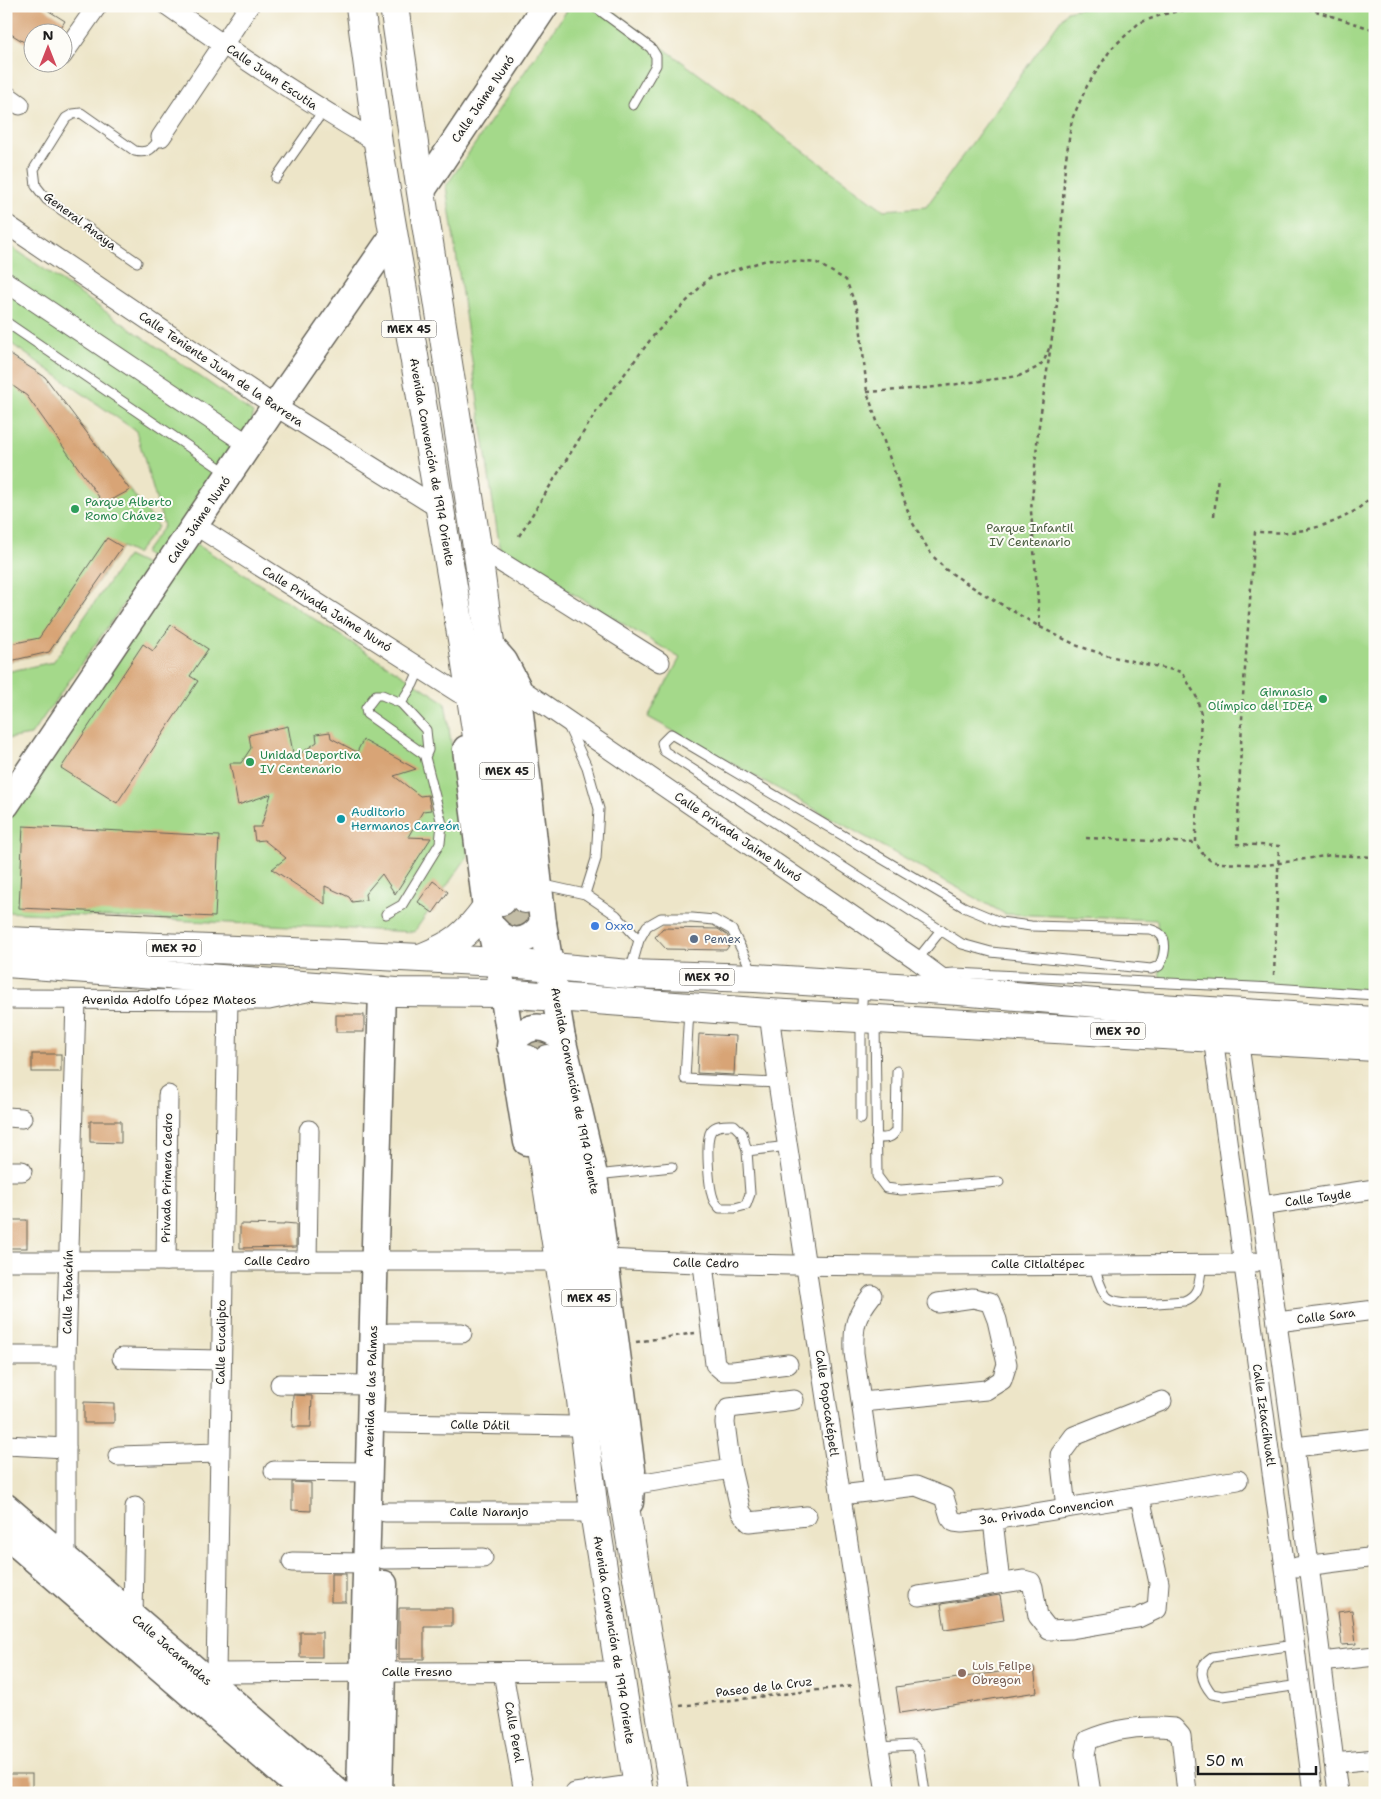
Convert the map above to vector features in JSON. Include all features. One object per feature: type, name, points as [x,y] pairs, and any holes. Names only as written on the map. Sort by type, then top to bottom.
[{"type":"main road","name":"Avenida Convención de 1914 Oriente","points":[[360,6],[378,143],[440,509],[477,648]]},
{"type":"main road","name":"Avenida Convención de 1914 Oriente","points":[[394,6],[421,192],[477,547],[477,648],[508,903]]},
{"type":"main road","points":[[422,958],[456,941],[472,927],[508,903]]},
{"type":"main road","points":[[6,923],[303,940],[324,945],[342,954]]},
{"type":"main road","name":"MEX 70","points":[[6,941],[498,962],[629,974],[755,978],[863,986],[959,990],[1143,1007],[1194,997],[1375,1021]]},
{"type":"main road","name":"MEX 70","points":[[6,963],[389,991],[555,996],[769,1013],[1375,1047]]},
{"type":"main road","name":"Avenida Convención de 1914 Oriente","points":[[537,1050],[592,1500],[638,1788]]},
{"type":"main road","name":"Avenida Convención de 1914 Oriente","points":[[537,1050],[626,1518],[674,1793]]},
{"type":"street","points":[[72,42],[97,6]]},
{"type":"street","name":"Calle Juan Escutia","points":[[168,6],[323,111],[378,143]]},
{"type":"street","points":[[161,137],[249,6]]},
{"type":"street","name":"Calle Jaime Nunó","points":[[421,192],[544,6]]},
{"type":"street","name":"Calle Teniente Juan de la Barrera","points":[[6,224],[275,406],[440,509]]},
{"type":"street","name":"Calle Jaime Nunó","points":[[6,805],[275,406],[393,236]]},
{"type":"street","points":[[6,282],[249,445]]},
{"type":"street","name":"Calle Privada Jaime Nunó","points":[[195,525],[459,693]]},
{"type":"street","points":[[477,547],[660,662]]},
{"type":"street","name":"Avenida Convención de 1914 Oriente","points":[[592,1500],[573,1426],[548,1261],[537,1050],[555,996],[543,923],[508,903],[459,693],[460,675],[477,648],[504,661],[517,686],[508,903],[498,962],[502,993],[537,1050],[594,1175],[632,1470],[626,1518]]},
{"type":"street","name":"Calle Privada Jaime Nunó","points":[[517,686],[959,990]]},
{"type":"street","points":[[508,903],[495,932],[504,938],[516,941],[527,939],[536,933],[543,923]]},
{"type":"street","name":"Avenida Adolfo López Mateos","points":[[6,999],[269,1000],[331,987]]},
{"type":"street","name":"Avenida de las Palmas","points":[[379,1793],[373,1672],[375,1561],[369,1472],[371,1385],[383,1261],[389,991]]},
{"type":"street","name":"Calle Tabachín","points":[[63,1571],[68,1261],[76,1000]]},
{"type":"street","name":"Calle Eucalipto","points":[[212,1677],[219,1453],[228,1000]]},
{"type":"street","name":"Calle Popocatépetl","points":[[769,1013],[886,1793]]},
{"type":"street","name":"Calle Iztaccíhuatl","points":[[1225,1038],[1262,1206],[1338,1793]]},
{"type":"street","name":"Calle Iztaccíhuatl","points":[[1225,1038],[1244,1264],[1313,1793]]},
{"type":"street","name":"Privada Primera Cedro","points":[[166,1261],[168,1095]]},
{"type":"street","points":[[307,1261],[309,1130]]},
{"type":"street","name":"Calle Tayde","points":[[1262,1206],[1375,1189]]},
{"type":"street","name":"Calle Cedro","points":[[605,1259],[703,1264],[807,1265]]},
{"type":"street","name":"Calle Citlaltépec","points":[[807,1265],[1244,1264],[1269,1260]]},
{"type":"street","name":"Calle Cedro","points":[[6,1261],[548,1261]]},
{"type":"street","name":"Avenida de las Palmas","points":[[375,1561],[385,1512],[389,1333],[383,1261]]},
{"type":"street","points":[[703,1264],[715,1364],[723,1371],[788,1364]]},
{"type":"street","points":[[872,1296],[860,1311],[853,1330],[854,1353],[874,1491]]},
{"type":"street","points":[[862,1402],[986,1390],[1002,1380],[1006,1364],[997,1320],[990,1302],[973,1298],[938,1303]]},
{"type":"street","name":"Calle Sara","points":[[1277,1322],[1375,1310]]},
{"type":"street","points":[[389,1333],[462,1333]]},
{"type":"street","points":[[6,1356],[66,1356]]},
{"type":"street","points":[[122,1358],[221,1360]]},
{"type":"street","points":[[280,1384],[371,1385]]},
{"type":"street","points":[[794,1400],[729,1408],[726,1413],[725,1423],[731,1470],[740,1512],[749,1522],[807,1516]]},
{"type":"street","points":[[1066,1508],[1060,1456],[1074,1436],[1162,1401]]},
{"type":"street","name":"Calle Dátil","points":[[387,1423],[573,1426]]},
{"type":"street","points":[[1294,1447],[1375,1438]]},
{"type":"street","points":[[6,1446],[66,1448]]},
{"type":"street","points":[[118,1456],[219,1453]]},
{"type":"street","points":[[631,1485],[731,1470]]},
{"type":"street","points":[[274,1471],[369,1472]]},
{"type":"street","name":"3a. Privada Convencion","points":[[841,1495],[916,1486],[944,1497],[950,1517],[954,1522],[962,1523],[993,1520],[1238,1480]]},
{"type":"street","points":[[919,1596],[1024,1580],[1031,1582],[1038,1616],[1049,1630],[1071,1629],[1138,1618],[1156,1609],[1159,1583],[1140,1497]]},
{"type":"street","name":"Calle Naranjo","points":[[385,1512],[592,1500]]},
{"type":"street","name":"Calle Jacarandas","points":[[6,1507],[63,1571],[305,1793]]},
{"type":"street","points":[[133,1616],[135,1507]]},
{"type":"street","points":[[993,1520],[1000,1583]]},
{"type":"street","name":"Calle Jacarandas","points":[[6,1535],[133,1616],[212,1677],[339,1793]]},
{"type":"street","points":[[1285,1568],[1375,1557]]},
{"type":"street","points":[[292,1562],[483,1558]]},
{"type":"street","points":[[1321,1662],[1375,1656]]},
{"type":"street","name":"Calle Fresno","points":[[212,1677],[373,1672],[619,1671]]},
{"type":"street","name":"Avenida de las Palmas","points":[[360,1793],[373,1672]]},
{"type":"street","name":"Calle Peral","points":[[503,1672],[524,1793]]},
{"type":"street","points":[[1091,1793],[1085,1754],[1088,1740],[1107,1732],[1156,1726],[1174,1728],[1181,1736],[1188,1793]]},
{"type":"street","points":[[1334,1764],[1375,1759]]},
{"type":"street","points":[[575,1793],[638,1788]]},
{"type":"lane","points":[[594,6],[651,48],[656,56],[656,65],[633,105]]},
{"type":"lane","points":[[276,178],[323,111]]},
{"type":"lane","name":"General Anaya","points":[[136,262],[47,200],[36,186],[34,169],[66,118],[73,114],[81,113],[135,151],[143,153],[151,151],[161,137]]},
{"type":"lane","points":[[6,322],[230,475]]},
{"type":"lane","points":[[401,703],[420,668]]},
{"type":"lane","points":[[386,914],[402,905],[440,843],[442,824],[425,755],[367,714],[366,708],[376,695],[382,695],[401,703],[426,730],[428,750],[425,755]]},
{"type":"lane","points":[[565,719],[587,767],[599,809],[596,859],[585,894]]},
{"type":"lane","points":[[674,735],[973,910],[1000,922],[1031,926],[1149,929],[1159,932],[1164,939],[1163,959],[1159,966],[1151,968],[991,952],[962,944],[941,930],[664,751],[661,747],[662,743],[668,736],[674,735]]},
{"type":"lane","points":[[508,903],[585,894],[616,915],[639,940]]},
{"type":"lane","points":[[629,974],[639,940],[647,926],[661,918],[714,920],[732,930],[755,978]]},
{"type":"lane","points":[[917,960],[941,930]]},
{"type":"lane","points":[[936,974],[955,973],[1194,997],[1274,988],[1375,995]]},
{"type":"lane","points":[[863,986],[868,1018],[877,1176],[886,1188],[900,1190],[999,1182]]},
{"type":"lane","points":[[689,1007],[685,1079],[778,1083]]},
{"type":"lane","points":[[861,1119],[868,1018]]},
{"type":"lane","points":[[876,1138],[890,1138],[896,1130],[897,1072]]},
{"type":"lane","points":[[720,1125],[734,1125],[742,1133],[747,1151],[750,1194],[746,1205],[735,1208],[720,1208],[714,1201],[711,1191],[708,1142],[712,1130],[720,1125]]},
{"type":"lane","points":[[747,1151],[788,1146]]},
{"type":"lane","points":[[594,1175],[672,1167]]},
{"type":"lane","points":[[1092,1264],[1106,1296],[1115,1303],[1130,1304],[1192,1299],[1196,1293],[1202,1264]]},
{"type":"lane","points":[[1295,1645],[1212,1657],[1205,1661],[1202,1668],[1204,1685],[1212,1694],[1223,1696],[1300,1685]]},
{"type":"lane","points":[[879,1747],[913,1745],[919,1752],[925,1793]]},
{"type":"path","points":[[1040,627],[1031,511],[1038,432],[1057,304],[1065,165],[1072,119],[1087,86],[1111,49],[1139,24],[1161,15],[1200,6]]},
{"type":"path","points":[[1300,6],[1375,30]]},
{"type":"path","points":[[519,536],[596,412],[654,335],[709,278],[770,259],[817,263],[846,280],[859,314],[867,392],[911,520],[931,554],[945,569],[977,590],[1040,627],[1078,646],[1109,656],[1182,672],[1197,698],[1201,714],[1196,843],[1202,853],[1211,861],[1220,863],[1267,865],[1330,855],[1375,857]]},
{"type":"path","points":[[867,392],[927,388],[1019,376],[1032,371],[1044,361],[1052,342]]},
{"type":"path","points":[[1214,516],[1218,476]]},
{"type":"path","points":[[1274,988],[1279,846],[1237,844],[1243,696],[1255,532],[1290,532],[1320,526],[1354,512],[1375,491]]},
{"type":"path","points":[[1086,838],[1196,843]]},
{"type":"path","points":[[617,1346],[711,1330]]},
{"type":"path","name":"Paseo de la Cruz","points":[[660,1709],[869,1684]]},
{"type":"green space","name":"Parque Infantil IV Centenario","points":[[570,6],[606,6],[884,210],[926,207],[1067,11],[1090,6],[1375,6],[1375,992],[1160,979],[1157,920],[1005,914],[648,717],[680,658],[500,550],[446,186]]},
{"type":"green space","points":[[6,243],[253,413],[252,424],[155,563],[144,553],[164,526],[136,431],[6,340]]},
{"type":"green space","name":"Parque Alberto Romo Chávez","points":[[6,352],[45,377],[158,527],[136,554],[122,547],[49,652],[6,662]]},
{"type":"green space","name":"Unidad Deportiva IV Centenario","points":[[193,542],[445,702],[468,856],[414,932],[6,912],[6,821]]},
{"type":"green space","points":[[127,556],[150,567],[31,735],[6,739],[6,672],[53,662]]},
{"type":"building","points":[[6,6],[41,6],[65,21],[22,22],[22,41],[6,31]]},
{"type":"building","points":[[6,352],[45,377],[130,490],[104,504],[27,396],[6,381]]},
{"type":"building","points":[[107,538],[122,547],[49,652],[6,662],[6,645],[39,638]]},
{"type":"building","points":[[171,625],[208,649],[190,676],[198,681],[117,803],[61,768],[143,644],[153,651]]},
{"type":"building","name":"Auditorio Hermanos Carreón","points":[[288,726],[294,758],[317,742],[316,734],[330,732],[331,738],[357,752],[363,740],[416,769],[394,776],[420,796],[428,795],[431,810],[423,811],[408,837],[431,838],[395,894],[382,874],[365,894],[366,900],[352,902],[349,897],[325,886],[325,904],[272,869],[286,858],[264,840],[255,841],[253,827],[261,827],[271,794],[238,805],[230,763],[241,763],[251,748],[249,735]]},
{"type":"building","points":[[23,826],[219,836],[215,917],[19,908]]},
{"type":"building","points":[[433,881],[448,892],[433,913],[418,902]]},
{"type":"building","name":"Pemex","points":[[663,928],[718,929],[727,935],[731,943],[726,950],[666,949],[655,937]]},
{"type":"building","points":[[336,1015],[364,1015],[364,1032],[336,1032]]},
{"type":"building","points":[[699,1034],[736,1036],[734,1075],[697,1073]]},
{"type":"building","points":[[32,1054],[61,1054],[61,1072],[32,1072]]},
{"type":"building","points":[[90,1121],[121,1121],[121,1143],[90,1142]]},
{"type":"building","points":[[6,1220],[27,1220],[27,1248],[6,1248]]},
{"type":"building","points":[[284,1223],[296,1224],[296,1247],[240,1248],[240,1224],[284,1225]]},
{"type":"building","points":[[293,1395],[312,1396],[311,1427],[292,1427]]},
{"type":"building","points":[[84,1402],[114,1403],[114,1423],[84,1423]]},
{"type":"building","points":[[292,1482],[311,1483],[311,1511],[292,1510]]},
{"type":"building","points":[[331,1574],[346,1574],[346,1602],[331,1602]]},
{"type":"building","points":[[1000,1595],[1004,1620],[945,1629],[941,1604]]},
{"type":"building","points":[[399,1608],[452,1608],[452,1626],[424,1626],[424,1659],[399,1659]]},
{"type":"building","points":[[1352,1610],[1356,1644],[1342,1645],[1338,1612]]},
{"type":"building","points":[[300,1632],[322,1632],[322,1657],[300,1657]]},
{"type":"building","points":[[1034,1667],[1037,1692],[900,1713],[896,1687]]},
{"type":"building","points":[[6,1774],[32,1774],[32,1793],[6,1793]]},
{"type":"tunnel","points":[[525,899],[548,1059]]},
{"type":"tunnel","points":[[502,901],[527,1055]]},
{"type":"place","name":"Parque Alberto Romo Chávez","points":[[75,509]]},
{"type":"place","name":"Gimnasio Olímpico del IDEA","points":[[1323,699]]},
{"type":"place","name":"Unidad Deportiva IV Centenario","points":[[250,762]]},
{"type":"place","name":"Auditorio Hermanos Carreón","points":[[341,819]]},
{"type":"place","name":"Oxxo","points":[[595,926]]},
{"type":"place","name":"Pemex","points":[[694,939]]},
{"type":"place","name":"Luis Felipe Obregon","points":[[962,1673]]}]
